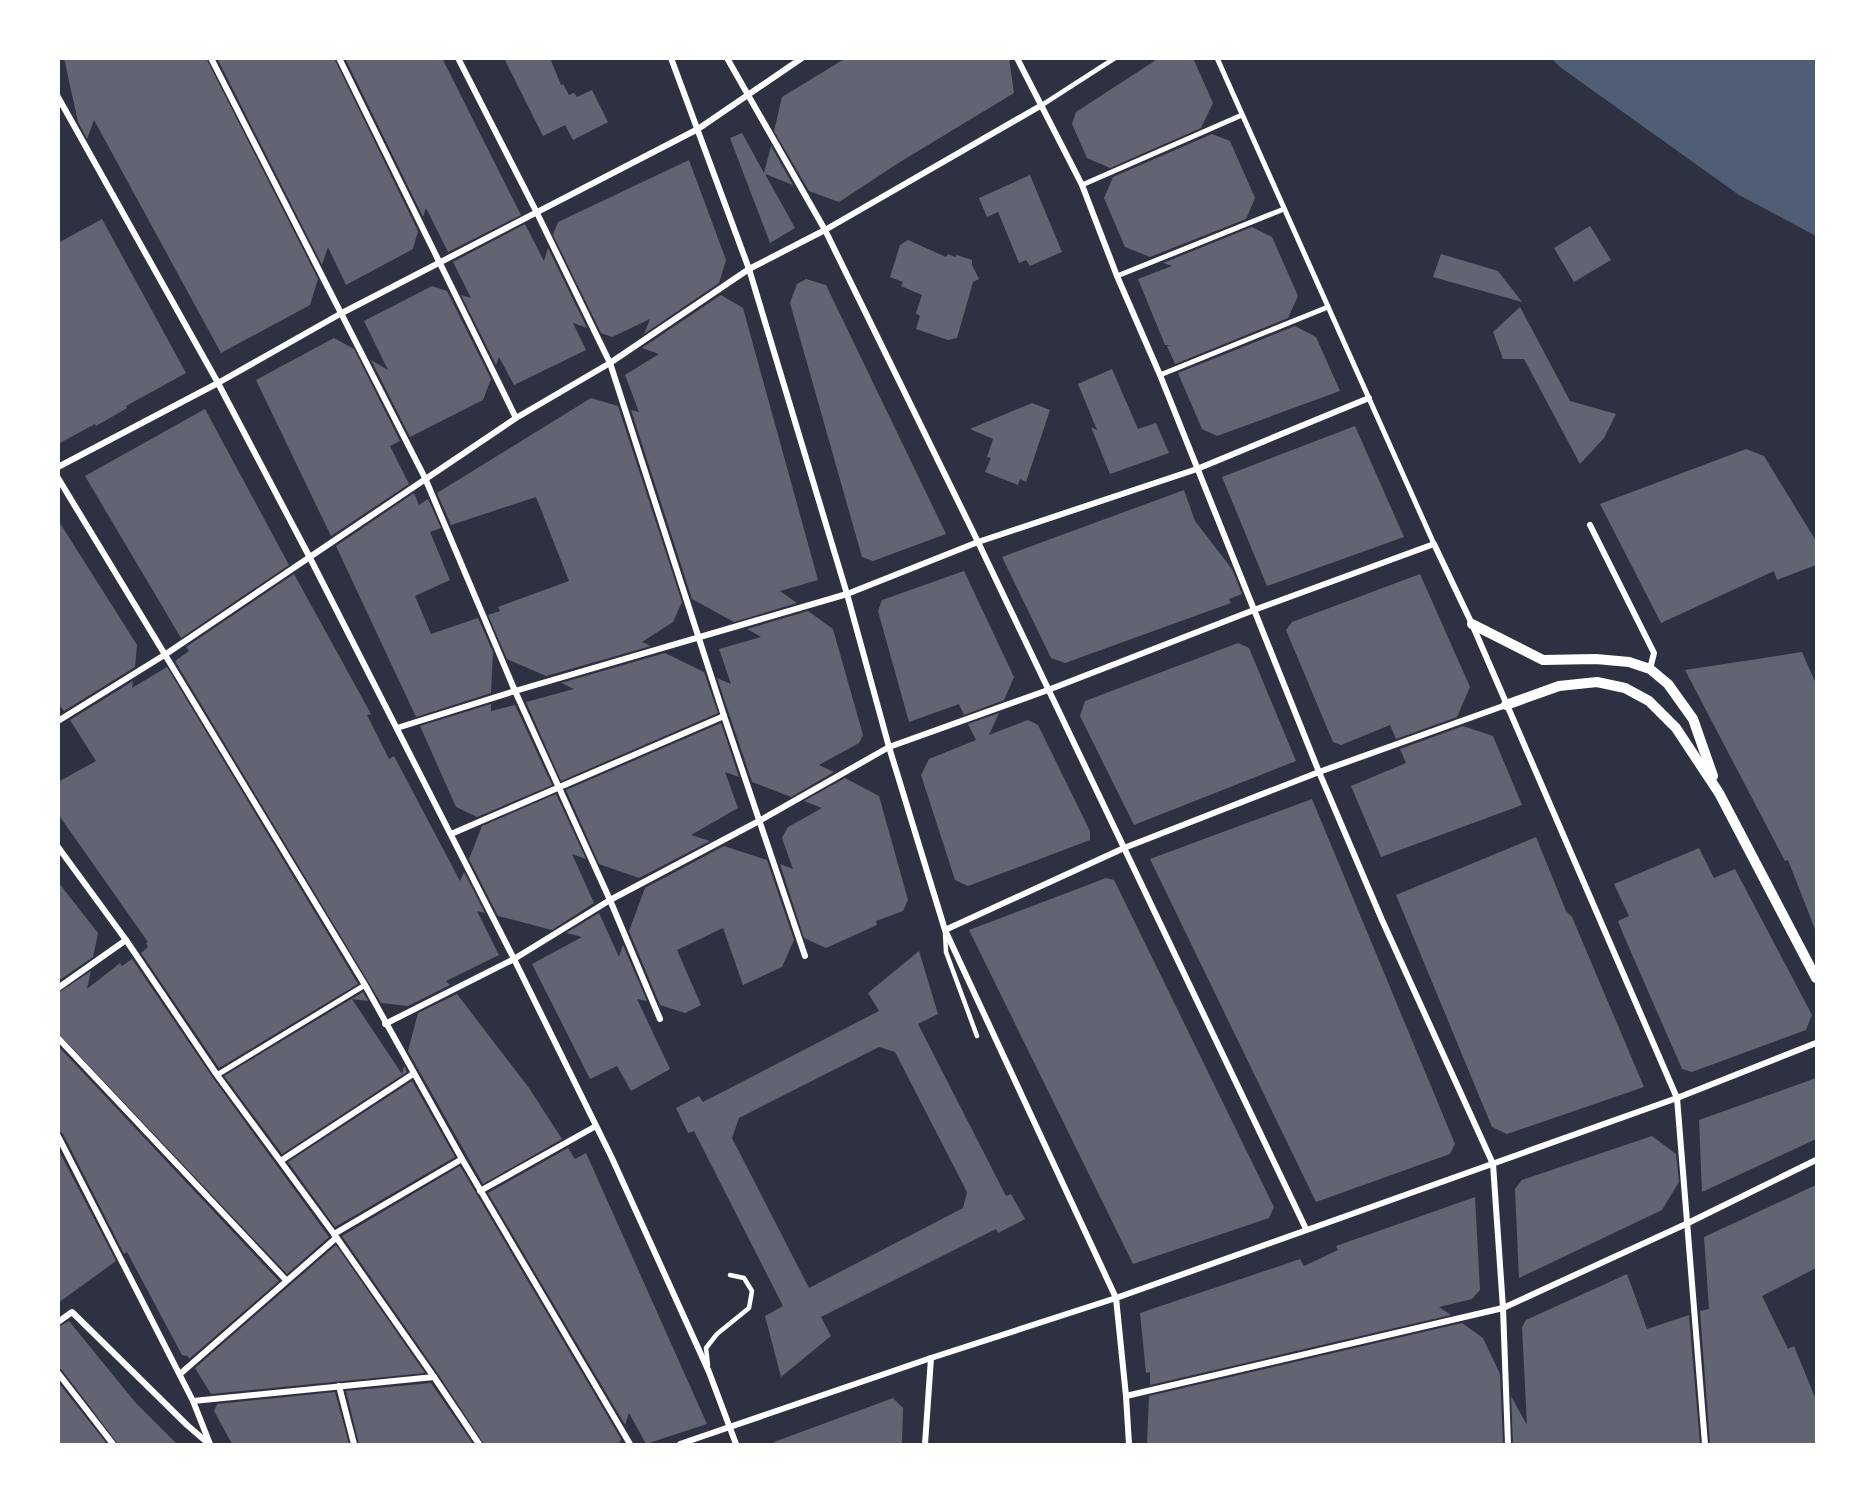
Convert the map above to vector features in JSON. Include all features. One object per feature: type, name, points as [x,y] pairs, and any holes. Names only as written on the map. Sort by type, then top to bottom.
[{"type":"street","points":[[211,58],[425,478],[515,691],[610,900],[660,1019]]},
{"type":"street","points":[[339,58],[516,418]]},
{"type":"street","points":[[458,58],[610,363],[698,637],[805,956]]},
{"type":"street","points":[[671,58],[749,269],[945,930],[1116,1298],[1129,1444]]},
{"type":"street","points":[[727,58],[825,230],[978,542],[1306,1230]]},
{"type":"street","points":[[58,467],[218,383],[340,314],[698,129],[802,58]]},
{"type":"street","points":[[1017,58],[1082,184],[1117,276],[1160,375],[1319,772],[1382,920],[1493,1164],[1503,1308],[1508,1444]]},
{"type":"street","points":[[1217,58],[1472,624],[1677,1098],[1705,1444]]},
{"type":"street","points":[[58,97],[218,383],[309,556],[514,959],[596,1126],[709,1372],[736,1444]]},
{"type":"street","points":[[58,721],[166,654],[425,478],[516,418],[610,363],[749,269],[825,230],[1042,105]]},
{"type":"street","points":[[1082,184],[1242,115]]},
{"type":"street","points":[[1117,276],[1284,209]]},
{"type":"street","points":[[1160,375],[1328,308]]},
{"type":"street","points":[[397,728],[847,594],[978,542],[1197,468],[1369,398]]},
{"type":"street","points":[[58,478],[365,985],[480,1191],[630,1444]]},
{"type":"street","points":[[1590,525],[1654,653],[1650,669]]},
{"type":"street","points":[[385,1024],[514,959],[610,900],[759,821],[889,747],[1048,690],[1254,610],[1434,544]]},
{"type":"street","points":[[1472,624],[1543,660],[1596,659],[1629,662],[1650,669],[1668,684],[1693,719],[1719,793]]},
{"type":"street","points":[[945,930],[1124,848],[1319,772],[1559,686],[1597,682],[1625,688],[1649,701],[1676,728],[1719,793],[1816,978]]},
{"type":"street","points":[[451,834],[724,716]]},
{"type":"street","points":[[58,847],[126,940],[217,1075],[282,1160],[479,1444]]},
{"type":"street","points":[[58,988],[126,940]]},
{"type":"street","points":[[217,1075],[365,985]]},
{"type":"street","points":[[58,1038],[286,1280]]},
{"type":"street","points":[[680,1444],[930,1358],[1116,1298],[1677,1098],[1816,1043]]},
{"type":"street","points":[[282,1160],[413,1074]]},
{"type":"street","points":[[480,1191],[596,1126]]},
{"type":"street","points":[[58,1136],[194,1401],[210,1444]]},
{"type":"street","points":[[180,1374],[335,1236],[462,1159]]},
{"type":"street","points":[[1126,1396],[1503,1308],[1686,1224],[1816,1160]]},
{"type":"street","points":[[58,1322],[72,1311],[187,1425],[210,1444]]},
{"type":"street","points":[[925,1444],[930,1358]]},
{"type":"street","points":[[58,1373],[113,1444]]},
{"type":"street","points":[[194,1401],[434,1377]]},
{"type":"street","points":[[339,1386],[354,1444]]},
{"type":"lane","points":[[1042,105],[1115,58]]},
{"type":"lane","points":[[945,930],[946,952],[976,1036]]},
{"type":"lane","points":[[709,1372],[706,1348],[717,1334],[749,1308],[752,1292],[744,1278],[730,1275]]},
{"type":"water","points":[[1552,59],[1816,59],[1816,236],[1739,195]]},
{"type":"building","points":[[64,58],[206,58],[318,279],[310,305],[221,353],[94,120],[87,139],[78,122]]},
{"type":"building","points":[[217,58],[334,58],[418,231],[413,249],[346,285],[328,247],[322,265]]},
{"type":"building","points":[[345,58],[442,58],[521,215],[448,252],[426,208],[423,217]]},
{"type":"building","points":[[504,58],[550,58],[561,85],[563,84],[569,95],[574,93],[577,97],[592,90],[608,122],[573,140],[565,125],[543,136]]},
{"type":"building","points":[[846,58],[1009,58],[1014,93],[839,202],[809,191],[774,131],[782,97]]},
{"type":"building","points":[[1159,58],[1193,58],[1213,103],[1201,128],[1110,168],[1087,158],[1072,124],[1076,112]]},
{"type":"building","points":[[742,133],[764,173],[771,146],[793,185],[765,174],[795,228],[770,243],[730,138]]},
{"type":"building","points":[[1212,134],[1230,141],[1255,198],[1246,219],[1150,257],[1125,247],[1104,198],[1113,177]]},
{"type":"building","points":[[689,160],[726,260],[719,283],[644,334],[650,319],[612,337],[601,333],[553,235],[558,222]]},
{"type":"building","points":[[1030,175],[1062,252],[1030,266],[1026,260],[1019,263],[998,212],[987,217],[979,198]]},
{"type":"building","points":[[102,219],[186,373],[126,406],[127,408],[96,426],[95,424],[58,444],[58,243]]},
{"type":"building","points":[[525,224],[544,261],[548,248],[587,328],[573,323],[586,350],[514,385],[499,357],[496,365],[461,295],[471,298],[453,262]]},
{"type":"building","points":[[1590,226],[1611,260],[1574,282],[1554,248]]},
{"type":"building","points":[[1252,227],[1272,237],[1298,296],[1288,318],[1175,364],[1167,346],[1171,345],[1165,345],[1138,279],[1172,266],[1163,263]]},
{"type":"building","points":[[908,240],[946,257],[948,254],[955,257],[957,255],[972,260],[979,279],[973,282],[957,338],[948,340],[916,329],[920,316],[916,313],[922,295],[901,286],[903,282],[890,277],[900,245]]},
{"type":"building","points":[[1441,254],[1498,271],[1522,302],[1433,277]]},
{"type":"building","points":[[806,279],[826,285],[946,534],[873,561],[862,557],[790,303],[797,284]]},
{"type":"building","points":[[432,286],[447,291],[491,379],[483,400],[410,437],[371,360],[388,370],[364,321]]},
{"type":"building","points":[[721,295],[743,308],[818,580],[780,591],[797,603],[734,622],[692,599],[631,410],[639,412],[625,375],[659,354],[642,348]]},
{"type":"building","points":[[1520,307],[1570,401],[1616,414],[1604,438],[1580,464],[1524,359],[1503,359],[1493,332]]},
{"type":"building","points":[[1295,326],[1316,337],[1340,391],[1217,436],[1202,429],[1178,373]]},
{"type":"building","points":[[334,338],[354,349],[400,441],[390,446],[409,484],[331,536],[256,380]]},
{"type":"building","points":[[1112,369],[1138,429],[1156,423],[1169,453],[1110,474],[1091,427],[1097,430],[1078,384]]},
{"type":"building","points":[[591,398],[618,406],[682,602],[673,622],[642,642],[651,646],[546,676],[507,659],[488,615],[500,611],[498,607],[569,581],[536,497],[451,525],[437,493]]},
{"type":"building","points":[[1032,403],[1050,410],[1026,482],[1020,479],[1018,485],[985,472],[991,458],[987,457],[993,439],[970,429]]},
{"type":"building","points":[[205,409],[289,565],[181,638],[85,476]]},
{"type":"building","points":[[1355,426],[1404,537],[1267,586],[1222,477]]},
{"type":"building","points":[[1746,449],[1764,456],[1816,541],[1816,565],[1777,580],[1774,571],[1661,623],[1600,504]]},
{"type":"building","points":[[1184,490],[1195,521],[1232,569],[1242,594],[1229,599],[1231,603],[1065,663],[1051,658],[1002,557]]},
{"type":"building","points":[[414,493],[419,505],[428,499],[441,528],[430,532],[450,580],[415,596],[431,634],[478,618],[493,652],[491,693],[416,717],[336,546]]},
{"type":"building","points":[[58,520],[137,645],[135,667],[64,711],[58,703]]},
{"type":"building","points":[[964,571],[1014,677],[1004,700],[964,715],[959,704],[909,722],[878,611],[882,600]]},
{"type":"building","points":[[294,574],[371,714],[367,715],[389,759],[394,756],[460,881],[464,872],[485,913],[477,911],[499,955],[446,981],[450,985],[408,1006],[381,1003],[175,661],[189,651],[186,647]]},
{"type":"building","points":[[1420,574],[1470,687],[1457,717],[1396,739],[1390,725],[1341,745],[1333,742],[1286,630],[1292,622]]},
{"type":"building","points":[[808,611],[833,629],[863,735],[859,743],[819,765],[834,772],[791,797],[752,782],[717,678],[731,684],[719,649],[761,637],[747,629]]},
{"type":"building","points":[[1238,643],[1249,648],[1296,761],[1134,825],[1080,716],[1085,701]]},
{"type":"building","points":[[1802,652],[1816,684],[1815,929],[1788,860],[1785,861],[1685,670]]},
{"type":"building","points":[[665,653],[704,672],[718,713],[561,781],[526,702],[574,689],[561,683]]},
{"type":"building","points":[[167,667],[358,984],[219,1068],[141,953],[148,947],[146,943],[148,942],[58,814],[58,782],[96,761],[70,720],[133,681],[132,688]]},
{"type":"building","points":[[491,704],[491,711],[515,705],[552,785],[477,817],[456,807],[420,726]]},
{"type":"building","points":[[999,713],[989,735],[1028,720],[1038,725],[1090,831],[1090,840],[968,886],[955,880],[921,775],[929,759],[976,740],[968,724]]},
{"type":"building","points":[[721,723],[739,777],[725,772],[738,808],[691,835],[710,841],[639,878],[599,864],[566,790]]},
{"type":"building","points":[[1463,726],[1493,736],[1522,805],[1381,857],[1351,786],[1406,763],[1400,749]]},
{"type":"building","points":[[845,778],[879,796],[908,900],[903,911],[876,921],[877,925],[826,948],[804,938],[780,864],[793,869],[782,838],[788,827],[822,808],[804,801]]},
{"type":"building","points":[[556,794],[586,859],[572,854],[594,903],[552,930],[498,916],[469,859],[482,826]]},
{"type":"building","points":[[1312,799],[1455,1144],[1450,1154],[1316,1202],[1150,859]]},
{"type":"building","points":[[1536,837],[1566,911],[1572,917],[1644,1087],[1507,1134],[1492,1127],[1396,895]]},
{"type":"building","points":[[724,846],[767,860],[794,940],[782,967],[743,985],[723,928],[677,950],[701,1005],[685,1013],[660,1005],[629,931],[645,888]]},
{"type":"building","points":[[1699,848],[1714,878],[1735,869],[1812,1015],[1806,1030],[1692,1072],[1682,1069],[1624,936],[1618,921],[1629,916],[1614,884]]},
{"type":"building","points":[[1106,878],[1114,880],[1274,1207],[1269,1218],[1133,1264],[969,930]]},
{"type":"building","points":[[58,882],[98,933],[93,957],[58,981]]},
{"type":"building","points":[[599,913],[619,957],[623,945],[647,1001],[637,999],[670,1069],[631,1091],[617,1066],[590,1079],[532,964],[582,937],[566,933]]},
{"type":"building","points":[[919,951],[938,1014],[918,1024],[1006,1196],[1011,1194],[1025,1219],[998,1233],[996,1229],[821,1317],[831,1336],[781,1377],[765,1316],[783,1306],[694,1131],[688,1133],[676,1108],[699,1096],[703,1102],[879,1011],[868,993]],"holes":[[[879,1047],[895,1052],[967,1192],[963,1208],[809,1288],[732,1138],[739,1118]]]},
{"type":"building","points":[[132,959],[213,1078],[329,1237],[287,1274],[58,1033],[58,993],[91,971],[87,989],[120,963],[122,966]]},
{"type":"building","points":[[363,992],[368,1001],[352,999],[402,1074],[404,1066],[407,1072],[282,1154],[224,1076]]},
{"type":"building","points":[[457,994],[529,1088],[562,1139],[483,1184],[408,1051],[418,1013]]},
{"type":"building","points":[[58,1046],[279,1281],[189,1359],[188,1356],[182,1355],[127,1252],[124,1254],[63,1134],[58,1131]]},
{"type":"building","points":[[1816,1078],[1816,1139],[1702,1192],[1699,1120]]},
{"type":"building","points":[[412,1081],[455,1157],[335,1227],[288,1162]]},
{"type":"building","points":[[1652,1136],[1676,1154],[1679,1182],[1662,1210],[1519,1278],[1515,1189],[1522,1180]]},
{"type":"building","points":[[568,1148],[575,1159],[586,1153],[707,1424],[646,1444],[629,1413],[625,1425],[488,1193]]},
{"type":"building","points":[[58,1149],[116,1261],[58,1303]]},
{"type":"building","points":[[460,1166],[621,1439],[619,1444],[484,1444],[342,1236]]},
{"type":"building","points":[[1816,1185],[1816,1268],[1762,1296],[1788,1349],[1794,1346],[1816,1400],[1816,1444],[1710,1444],[1700,1311],[1709,1309],[1704,1237]]},
{"type":"building","points":[[1475,1197],[1480,1290],[1472,1299],[1439,1307],[1451,1315],[1150,1385],[1150,1372],[1146,1373],[1140,1313],[1300,1259],[1304,1266],[1338,1250],[1336,1246]]},
{"type":"building","points":[[336,1245],[425,1373],[211,1394],[195,1368]]},
{"type":"building","points":[[1627,1274],[1647,1329],[1689,1315],[1700,1444],[1513,1444],[1511,1396],[1527,1425],[1522,1327],[1526,1320]]},
{"type":"building","points":[[69,1321],[135,1402],[177,1444],[118,1444],[62,1370],[58,1368],[58,1327]]},
{"type":"building","points":[[1462,1323],[1483,1338],[1500,1374],[1503,1444],[1147,1444],[1149,1396]]},
{"type":"building","points":[[58,1382],[107,1444],[58,1444]]},
{"type":"building","points":[[431,1383],[473,1444],[359,1444],[346,1391]]},
{"type":"building","points":[[335,1392],[349,1444],[232,1444],[214,1411],[217,1404]]},
{"type":"building","points":[[893,1398],[903,1408],[902,1444],[774,1444],[774,1442]]}]
